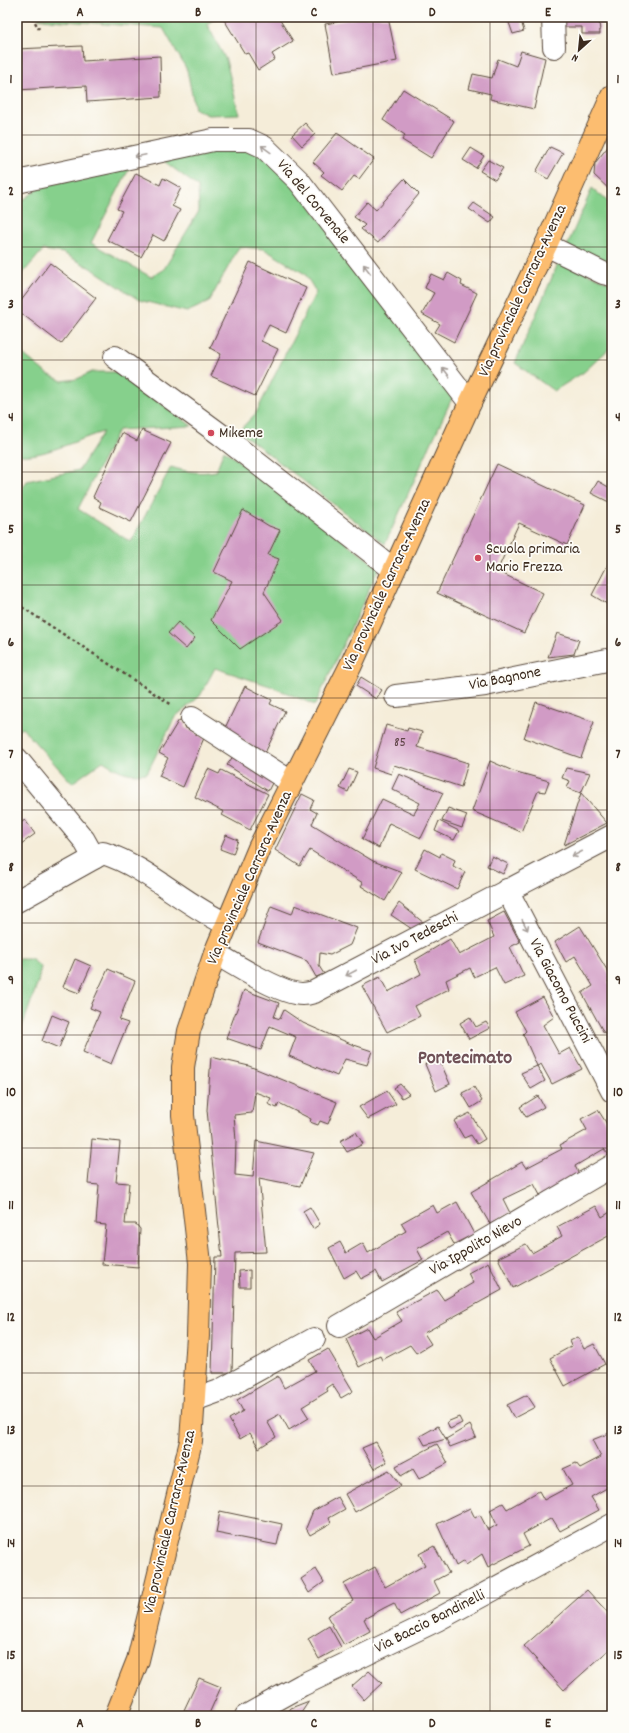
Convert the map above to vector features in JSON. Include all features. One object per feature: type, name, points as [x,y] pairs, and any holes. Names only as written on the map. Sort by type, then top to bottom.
[{"type":"main road","name":"Via provinciale Carrara-Avenza","points":[[116,1716],[138,1660],[191,1441],[198,1336],[200,1263],[183,1115],[183,1066],[189,1031],[215,954],[260,848],[291,782],[350,665],[470,403],[546,246],[612,96]]},
{"type":"street","points":[[553,17],[554,47]]},
{"type":"street","name":"Via del Corvenale","points":[[18,184],[213,140],[248,140],[264,147],[299,181],[470,403]]},
{"type":"street","points":[[546,246],[603,273],[612,275]]},
{"type":"street","points":[[115,357],[222,435],[393,569]]},
{"type":"street","name":"Via Bagnone","points":[[396,696],[485,685],[612,659]]},
{"type":"street","points":[[192,718],[291,782]]},
{"type":"street","points":[[17,759],[84,840],[94,858]]},
{"type":"street","name":"Via Ivo Tedeschi","points":[[215,954],[280,988],[302,994],[314,992],[612,836]]},
{"type":"street","points":[[17,901],[103,853],[121,858],[210,916],[227,924]]},
{"type":"street","name":"Via Giacomo Puccini","points":[[508,890],[612,1091]]},
{"type":"street","name":"Via Ippolito Nievo","points":[[339,1326],[612,1166]]},
{"type":"street","points":[[194,1400],[219,1391],[314,1339]]},
{"type":"street","name":"Via Baccio Bandinelli","points":[[246,1716],[302,1686],[437,1620],[612,1525]]},
{"type":"path","points":[[32,17],[39,29]]},
{"type":"path","points":[[17,604],[192,718]]},
{"type":"green space","points":[[38,17],[218,17],[207,24],[226,60],[239,114],[208,115],[195,109],[187,70],[163,28],[51,20]]},
{"type":"green space","points":[[232,145],[261,155],[295,185],[453,396],[385,544],[239,431],[256,413],[316,292],[305,274],[264,249],[239,247],[209,302],[187,312],[139,300],[94,270],[63,253],[43,250],[17,280],[17,207],[23,200],[44,185],[130,167],[91,243],[151,277],[164,269],[199,211],[198,187],[164,161]]},
{"type":"green space","points":[[592,188],[612,205],[612,269],[567,246]]},
{"type":"green space","points":[[559,261],[612,284],[612,346],[584,372],[554,391],[515,363]]},
{"type":"green space","points":[[17,349],[46,373],[62,381],[77,379],[92,372],[116,372],[192,426],[118,430],[78,509],[131,542],[171,467],[193,472],[216,471],[224,450],[379,568],[315,705],[270,686],[215,668],[200,696],[175,717],[147,773],[134,774],[124,772],[103,761],[72,783],[22,728],[17,731],[17,496],[27,481],[79,470],[103,432],[60,448],[36,454],[17,454]]},
{"type":"green space","points":[[17,959],[31,959],[41,967],[38,982],[17,1042]]},
{"type":"building","points":[[278,17],[293,41],[272,54],[275,59],[258,70],[248,53],[245,54],[223,18]]},
{"type":"building","points":[[363,17],[388,17],[397,61],[334,73],[325,24]]},
{"type":"building","points":[[507,17],[520,17],[524,31],[513,34]]},
{"type":"building","points":[[562,17],[599,17],[600,34],[582,34],[582,27],[562,27]]},
{"type":"building","points":[[82,46],[83,61],[160,56],[161,97],[87,102],[86,86],[17,90],[17,49]]},
{"type":"building","points":[[521,51],[545,58],[534,109],[490,99],[491,94],[469,89],[473,74],[492,78],[498,59],[516,66]]},
{"type":"building","points":[[403,89],[454,121],[431,158],[402,140],[405,135],[383,120]]},
{"type":"building","points":[[305,123],[315,134],[302,146],[292,135]]},
{"type":"building","points":[[337,133],[374,159],[359,179],[354,176],[342,191],[321,175],[324,172],[313,162]]},
{"type":"building","points":[[611,143],[612,192],[594,175],[595,163]]},
{"type":"building","points":[[550,147],[563,153],[548,179],[536,172]]},
{"type":"building","points":[[471,148],[484,156],[476,168],[463,160]]},
{"type":"building","points":[[488,160],[503,168],[495,180],[480,171]]},
{"type":"building","points":[[136,173],[160,185],[163,178],[181,188],[172,206],[180,210],[164,241],[153,235],[141,257],[107,240],[122,211],[117,209]]},
{"type":"building","points":[[404,179],[419,194],[378,243],[361,229],[365,225],[354,217],[367,202],[376,210]]},
{"type":"building","points":[[474,203],[495,217],[490,223],[469,209]]},
{"type":"building","points":[[250,262],[306,288],[286,333],[269,325],[261,341],[278,349],[255,396],[211,376],[221,354],[210,348]]},
{"type":"building","points":[[50,263],[96,298],[61,344],[17,310],[17,306]]},
{"type":"building","points":[[448,273],[462,281],[461,285],[477,293],[454,342],[435,332],[440,324],[422,314],[434,293],[425,288],[431,274],[444,280]]},
{"type":"building","points":[[142,430],[171,443],[131,522],[99,507],[101,502],[93,497],[122,433],[137,441]]},
{"type":"building","name":"Scuola primaria Mario Frezza","points":[[497,464],[585,505],[567,545],[519,523],[497,571],[543,593],[524,633],[437,593]]},
{"type":"building","points":[[598,481],[612,489],[612,496],[609,502],[591,493]]},
{"type":"building","points":[[243,510],[269,526],[280,530],[268,555],[279,559],[264,592],[283,620],[240,649],[211,620],[232,581],[214,572]]},
{"type":"building","points":[[608,564],[612,566],[612,607],[592,595]]},
{"type":"building","points":[[178,622],[195,638],[186,649],[168,633]]},
{"type":"building","points":[[557,633],[579,640],[574,654],[548,657]]},
{"type":"building","points":[[361,677],[382,690],[376,699],[356,686]]},
{"type":"building","points":[[245,686],[272,700],[270,704],[285,711],[264,755],[225,728]]},
{"type":"building","points":[[536,702],[594,722],[581,758],[524,738]]},
{"type":"building","points":[[179,720],[186,724],[184,727],[204,738],[183,787],[159,776],[168,758],[159,753]]},
{"type":"building","points":[[386,725],[407,731],[408,728],[422,732],[417,747],[468,763],[461,787],[394,765],[391,774],[373,768]]},
{"type":"building","points":[[234,755],[273,781],[268,791],[227,765]]},
{"type":"building","points":[[490,761],[513,771],[549,781],[545,792],[538,791],[521,832],[472,811]]},
{"type":"building","points":[[566,768],[590,773],[581,793],[567,788],[570,781],[562,778]]},
{"type":"building","points":[[208,769],[219,774],[221,770],[268,794],[250,830],[222,815],[224,812],[195,797]]},
{"type":"building","points":[[349,769],[357,772],[348,792],[340,788]]},
{"type":"building","points":[[399,774],[443,793],[421,838],[389,823],[379,848],[362,839],[382,799],[414,814],[420,803],[392,789]]},
{"type":"building","points":[[581,793],[607,823],[564,845]]},
{"type":"building","points":[[302,794],[314,800],[310,809],[317,813],[312,824],[373,861],[402,872],[385,901],[361,886],[363,883],[310,850],[300,866],[275,850]]},
{"type":"building","points":[[448,808],[467,815],[462,828],[442,821]]},
{"type":"building","points":[[25,820],[35,834],[17,847],[17,825]]},
{"type":"building","points":[[439,821],[459,831],[454,840],[435,831]]},
{"type":"building","points":[[226,835],[238,840],[233,854],[220,849]]},
{"type":"building","points":[[425,849],[440,857],[441,853],[455,860],[453,866],[465,872],[457,889],[415,869]]},
{"type":"building","points":[[492,856],[508,864],[503,874],[487,866]]},
{"type":"building","points":[[399,903],[424,923],[412,929],[391,915]]},
{"type":"building","points":[[295,905],[357,928],[350,945],[330,955],[320,953],[319,966],[324,974],[316,977],[307,961],[258,942],[271,906],[292,914]]},
{"type":"building","points":[[504,912],[520,942],[510,947],[524,976],[504,985],[495,967],[474,977],[470,968],[446,980],[449,989],[415,1006],[420,1016],[387,1032],[362,986],[380,977],[388,992],[421,974],[415,960],[450,939],[459,955],[494,937],[487,921]]},
{"type":"building","points":[[580,926],[612,978],[608,981],[612,988],[612,1028],[604,1033],[582,993],[593,986],[575,956],[566,962],[555,942]]},
{"type":"building","points":[[75,959],[91,966],[79,993],[63,987]]},
{"type":"building","points":[[108,969],[135,981],[119,1020],[128,1023],[111,1064],[83,1052],[100,1012],[90,1008]]},
{"type":"building","points":[[244,990],[279,1003],[274,1017],[280,1019],[284,1010],[303,1023],[351,1044],[372,1051],[367,1065],[345,1059],[337,1076],[289,1056],[296,1037],[270,1026],[261,1050],[226,1038]]},
{"type":"building","points":[[543,997],[554,1017],[543,1025],[559,1054],[570,1048],[582,1069],[552,1084],[541,1064],[537,1066],[523,1034],[526,1031],[515,1012]]},
{"type":"building","points":[[52,1015],[69,1022],[59,1048],[42,1041]]},
{"type":"building","points":[[470,1017],[476,1027],[486,1022],[490,1028],[469,1039],[460,1023]]},
{"type":"building","points":[[211,1057],[249,1066],[337,1102],[328,1124],[320,1121],[318,1125],[310,1122],[311,1119],[279,1103],[277,1108],[268,1104],[271,1098],[255,1092],[252,1113],[234,1115],[236,1141],[235,1175],[253,1177],[256,1141],[314,1153],[300,1186],[259,1178],[266,1252],[235,1253],[232,1373],[212,1373],[215,1257],[222,1257],[207,1110]]},
{"type":"building","points":[[439,1059],[450,1084],[436,1091],[425,1064]]},
{"type":"building","points":[[537,1066],[545,1081],[531,1089],[521,1073]]},
{"type":"building","points":[[400,1084],[409,1094],[402,1098],[394,1088]]},
{"type":"building","points":[[474,1087],[482,1101],[471,1108],[462,1093]]},
{"type":"building","points":[[387,1091],[396,1104],[368,1119],[359,1107]]},
{"type":"building","points":[[538,1096],[544,1107],[526,1117],[520,1107]]},
{"type":"building","points":[[598,1110],[607,1124],[612,1122],[612,1159],[604,1149],[575,1166],[580,1176],[541,1197],[534,1184],[503,1199],[510,1213],[490,1224],[471,1192],[522,1162],[526,1168],[562,1149],[560,1145],[587,1130],[581,1119]]},
{"type":"building","points":[[470,1113],[485,1139],[477,1144],[471,1135],[464,1138],[454,1121]]},
{"type":"building","points":[[356,1132],[363,1144],[347,1152],[340,1141]]},
{"type":"building","points":[[92,1139],[120,1142],[116,1182],[129,1183],[125,1224],[136,1224],[140,1229],[138,1267],[102,1264],[106,1225],[96,1224],[99,1185],[88,1184]]},
{"type":"building","points":[[457,1202],[474,1234],[454,1244],[447,1232],[417,1249],[423,1260],[382,1282],[376,1271],[361,1279],[356,1271],[344,1278],[329,1248],[340,1242],[346,1253],[363,1243],[368,1253],[406,1231],[401,1223],[433,1205],[437,1213]]},
{"type":"building","points":[[596,1206],[602,1217],[612,1211],[612,1234],[513,1288],[498,1258],[526,1244],[532,1253],[562,1236],[557,1227]]},
{"type":"building","points":[[310,1207],[320,1224],[313,1229],[303,1211]]},
{"type":"building","points":[[488,1262],[502,1290],[424,1333],[431,1344],[416,1353],[410,1345],[382,1360],[380,1356],[359,1367],[346,1339],[367,1328],[373,1338],[402,1321],[396,1312],[437,1290],[444,1300],[473,1283],[468,1273]]},
{"type":"building","points":[[250,1270],[250,1287],[240,1287],[239,1271]]},
{"type":"building","points":[[578,1337],[584,1349],[594,1344],[605,1364],[565,1386],[550,1358],[572,1346],[570,1341]]},
{"type":"building","points":[[328,1349],[353,1391],[341,1398],[332,1384],[326,1388],[328,1391],[302,1407],[309,1418],[289,1430],[280,1414],[267,1421],[276,1437],[259,1448],[250,1433],[240,1439],[229,1419],[243,1411],[237,1400],[278,1376],[284,1388],[315,1371],[309,1360]]},
{"type":"building","points":[[527,1395],[535,1407],[514,1418],[507,1405]]},
{"type":"building","points":[[459,1417],[462,1423],[450,1429],[447,1422]]},
{"type":"building","points":[[470,1425],[476,1437],[450,1447],[446,1439]]},
{"type":"building","points":[[438,1426],[446,1439],[425,1445],[420,1436]]},
{"type":"building","points":[[612,1432],[612,1485],[591,1497],[599,1510],[560,1531],[552,1518],[523,1534],[529,1546],[488,1567],[482,1554],[466,1565],[464,1561],[456,1566],[437,1524],[470,1508],[475,1518],[480,1515],[488,1530],[497,1525],[490,1510],[503,1503],[507,1509],[539,1491],[544,1500],[572,1485],[563,1469],[576,1463],[580,1468],[601,1457],[592,1440]]},
{"type":"building","points":[[376,1442],[387,1462],[374,1469],[362,1448]]},
{"type":"building","points":[[437,1444],[448,1463],[419,1479],[413,1469],[401,1476],[396,1466]]},
{"type":"building","points":[[389,1470],[401,1486],[355,1512],[345,1494]]},
{"type":"building","points":[[338,1497],[345,1509],[329,1518],[331,1523],[310,1535],[306,1528],[313,1511]]},
{"type":"building","points":[[220,1511],[282,1524],[277,1545],[216,1533]]},
{"type":"building","points":[[434,1546],[449,1573],[434,1581],[440,1593],[400,1615],[394,1603],[384,1608],[364,1619],[370,1631],[344,1645],[327,1616],[353,1601],[344,1584],[375,1567],[385,1587],[425,1565],[419,1554]]},
{"type":"building","points":[[316,1569],[324,1582],[309,1593],[301,1579]]},
{"type":"building","points":[[587,1590],[612,1617],[612,1647],[564,1690],[524,1646]]},
{"type":"building","points":[[329,1626],[341,1647],[319,1659],[308,1639]]},
{"type":"building","points":[[369,1671],[382,1683],[364,1700],[352,1686]]},
{"type":"building","points":[[199,1678],[221,1687],[208,1716],[197,1716],[184,1710]]},
{"type":"building","points":[[309,1701],[299,1716],[285,1716],[291,1708]]},
{"type":"building","points":[[391,1712],[397,1716],[388,1716]]},
{"type":"place","name":"Mikeme","points":[[211,433]]},
{"type":"place","name":"Scuola primaria Mario Frezza","points":[[478,558]]},
{"type":"district","name":"Pontecimato","points":[[465,1059]]}]
